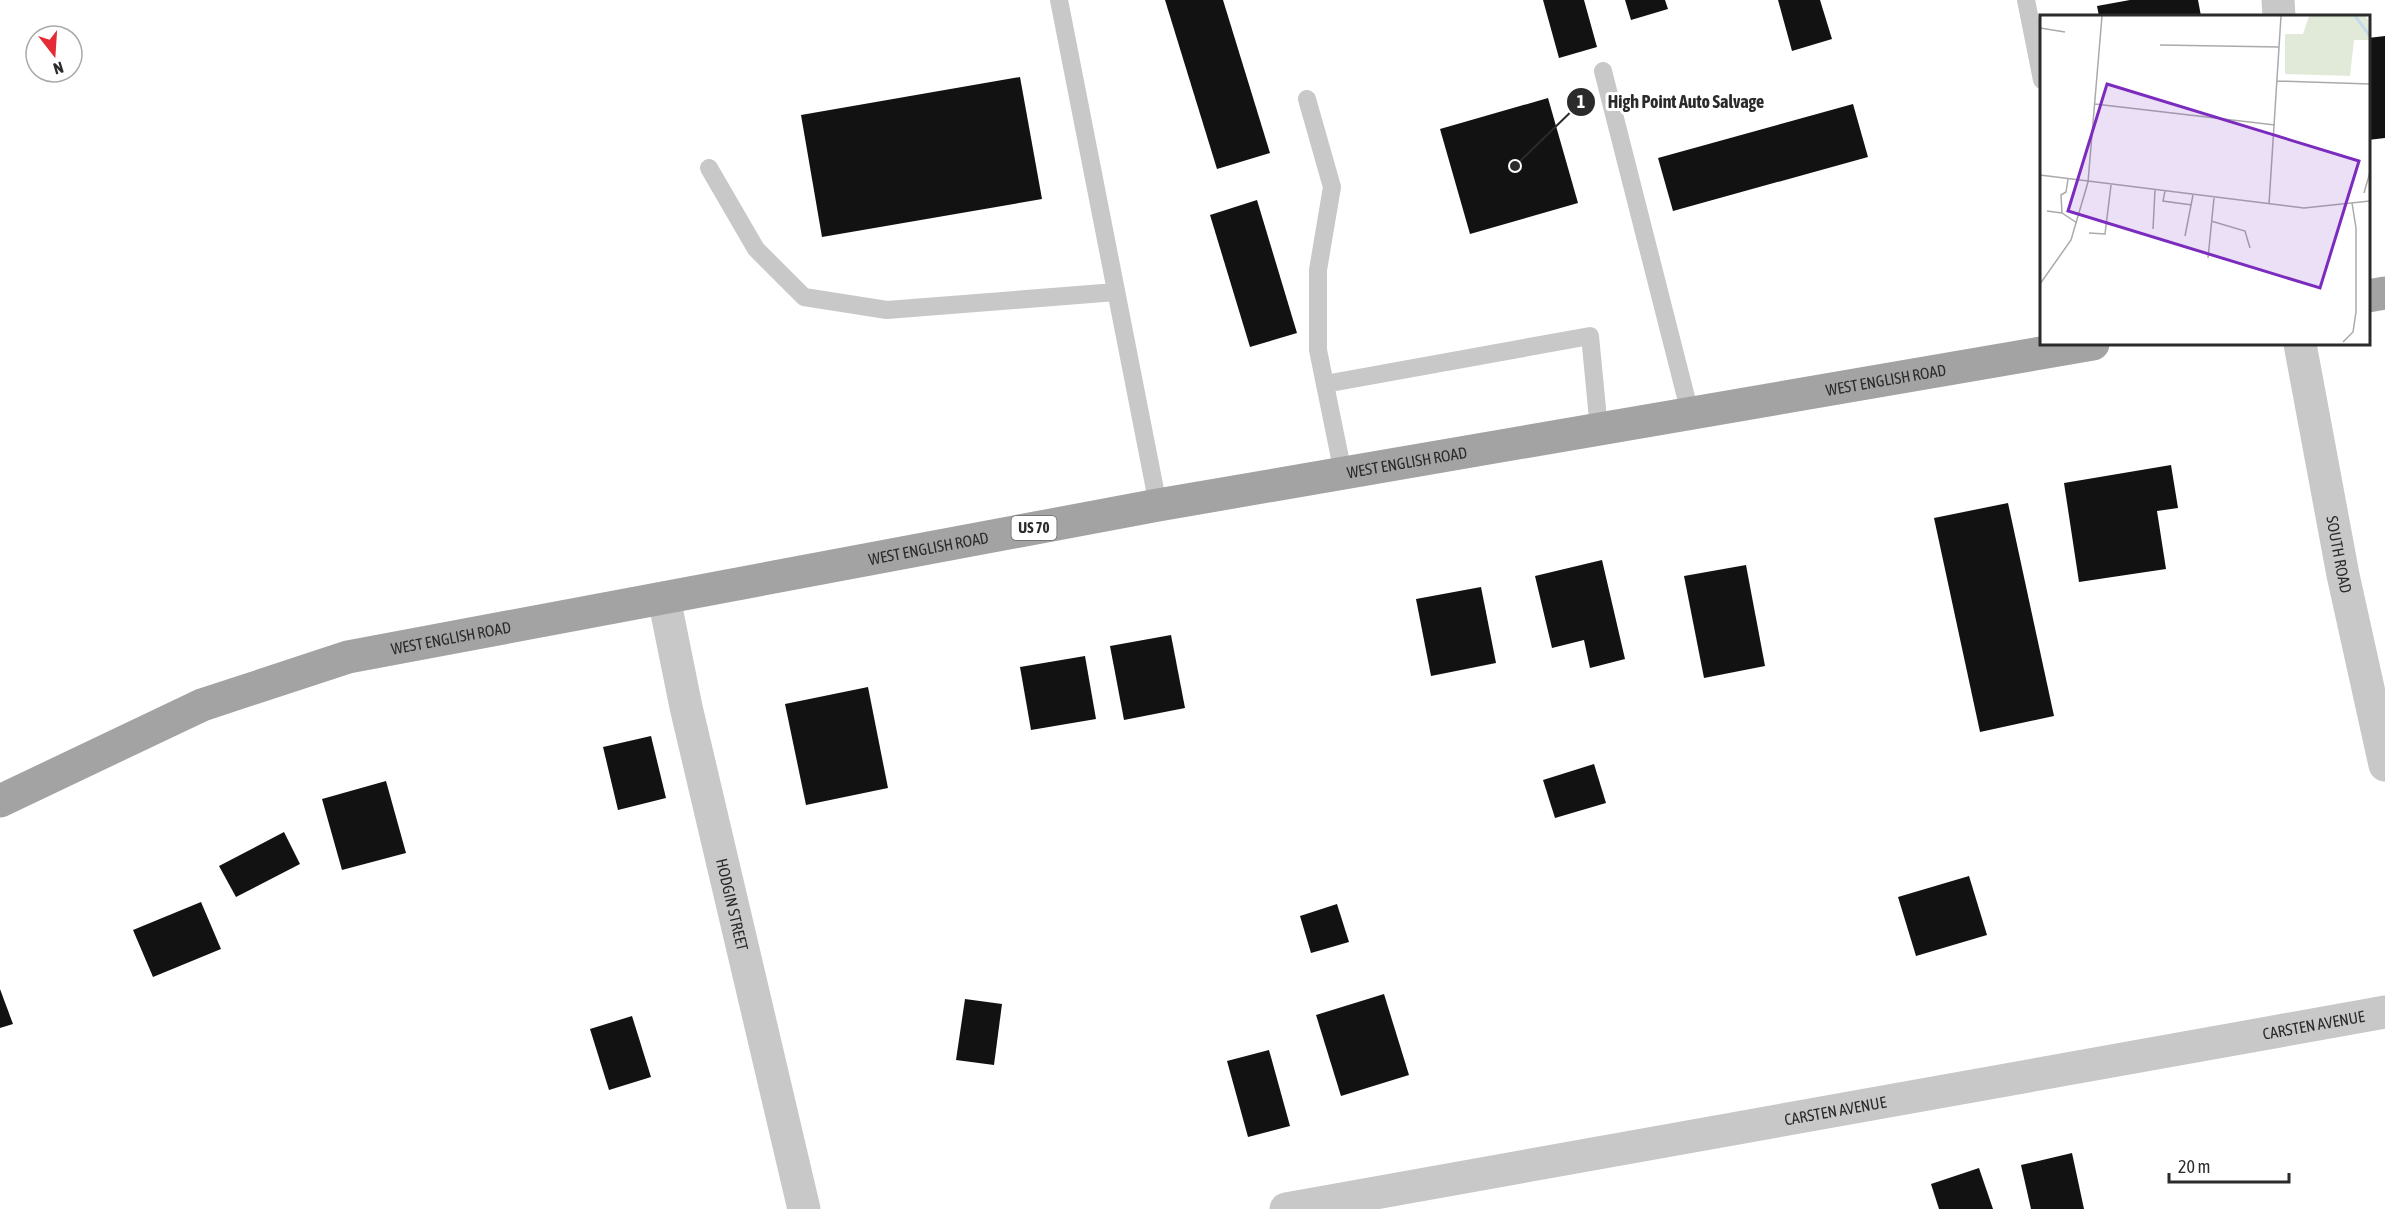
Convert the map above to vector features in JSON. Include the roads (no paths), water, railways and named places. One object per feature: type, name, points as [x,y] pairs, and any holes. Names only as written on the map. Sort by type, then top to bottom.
[{"type":"main road","points":[[2370,296],[2385,294]]},
{"type":"main road","name":"WEST ENGLISH ROAD","points":[[0,801],[202,705],[348,657],[1158,505],[2083,345]]},
{"type":"street","points":[[2278,0],[2279,15]]},
{"type":"street","name":"SOUTH ROAD","points":[[2300,345],[2343,574],[2385,765]]},
{"type":"street","name":"HODGIN STREET","points":[[664,598],[686,707],[804,1209]]},
{"type":"street","name":"CARSTEN AVENUE","points":[[1286,1209],[2385,1012]]},
{"type":"lane","points":[[1059,0],[1158,505]]},
{"type":"lane","points":[[2026,0],[2040,70]]},
{"type":"lane","points":[[1603,71],[1690,413]]},
{"type":"lane","points":[[1307,99],[1332,187],[1318,270],[1318,350],[1343,472]]},
{"type":"lane","points":[[709,168],[756,249],[804,297],[887,310],[1116,292]]},
{"type":"lane","points":[[1325,384],[1590,336],[1599,429]]},
{"type":"place","name":"High Point Auto Salvage","points":[[1515,166]]}]
